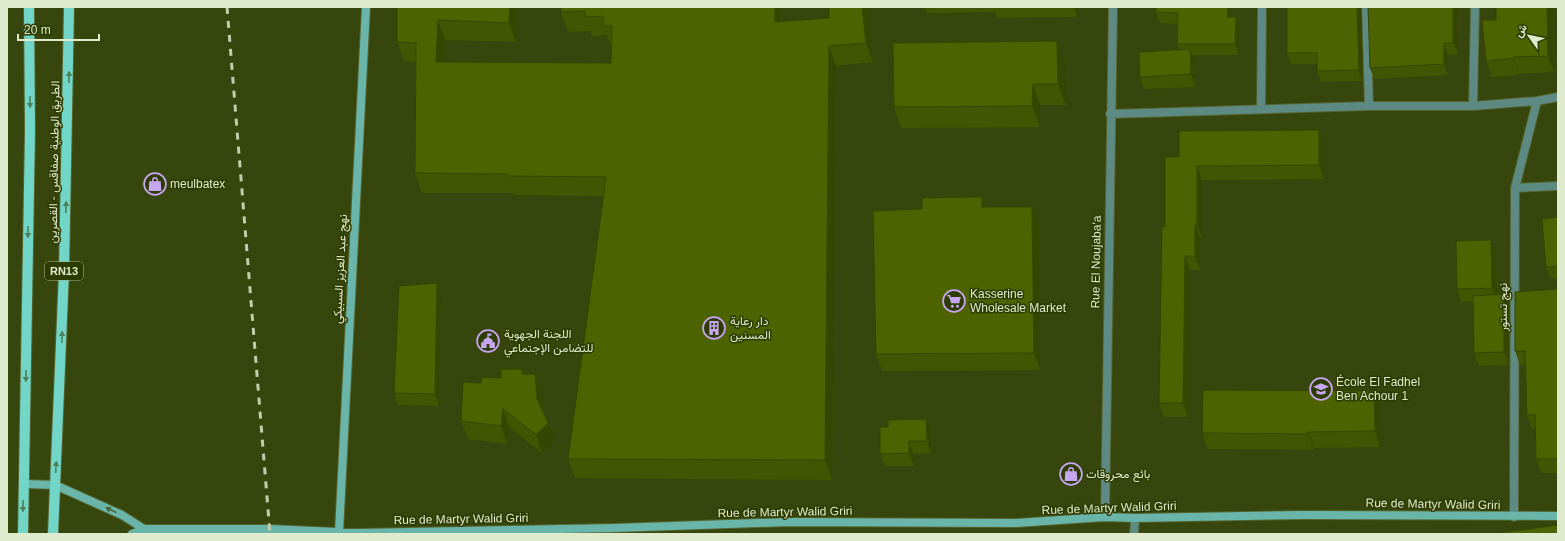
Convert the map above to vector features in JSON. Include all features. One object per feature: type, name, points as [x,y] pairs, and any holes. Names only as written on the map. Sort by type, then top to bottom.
[{"type":"main road","name":"الطريق الوطنية صفاقس - القصرين","points":[[23,534],[30,131],[29,7]]},
{"type":"main road","name":"الطريق الوطنية صفاقس - القصرين","points":[[53,534],[64,271],[69,7]]},
{"type":"street","name":"نهج عبد العزيز السبيكي","points":[[339,532],[366,7]]},
{"type":"street","name":"Rue El Noujaba'a","points":[[1105,517],[1110,114],[1113,7]]},
{"type":"street","points":[[1261,109],[1262,7]]},
{"type":"street","points":[[1366,7],[1369,106]]},
{"type":"street","points":[[1473,106],[1475,7]]},
{"type":"street","points":[[1110,114],[1369,106],[1473,106],[1536,101],[1558,97]]},
{"type":"street","name":"نهج تستور","points":[[1514,517],[1515,188],[1536,101]]},
{"type":"street","points":[[1515,188],[1558,186]]},
{"type":"street","points":[[24,484],[55,484],[122,515],[144,529]]},
{"type":"street","name":"Rue de Martyr Walid Griri","points":[[144,529],[270,529],[311,533],[339,532],[359,534],[789,522],[1016,523],[1105,517],[1135,518],[1303,515],[1558,516]]},
{"type":"street","points":[[1134,534],[1135,518]]},
{"type":"street","points":[[132,534],[144,529]]},
{"type":"building","name":"دار رعاية المسنين","points":[[397,7],[510,7],[509,23],[438,20],[436,62],[611,63],[612,26],[604,26],[603,16],[585,17],[585,11],[561,12],[561,7],[775,7],[775,22],[829,18],[829,7],[862,7],[866,43],[829,46],[825,460],[568,459],[606,177],[415,173],[416,43],[397,42]]},
{"type":"building","points":[[1156,7],[1228,7],[1227,17],[1236,17],[1235,44],[1177,44],[1178,13],[1156,12]]},
{"type":"building","points":[[1287,7],[1357,7],[1359,69],[1317,71],[1317,53],[1287,53]]},
{"type":"building","points":[[1368,7],[1453,7],[1453,43],[1444,43],[1444,64],[1370,68]]},
{"type":"building","points":[[1496,7],[1547,7],[1548,56],[1513,57],[1486,61],[1482,20],[1496,20]]},
{"type":"building","points":[[1057,41],[1058,84],[1033,84],[1032,106],[894,107],[893,43]]},
{"type":"building","points":[[1190,49],[1191,74],[1140,77],[1139,52]]},
{"type":"building","points":[[1319,130],[1319,165],[1197,166],[1197,224],[1195,224],[1195,256],[1185,256],[1183,403],[1159,403],[1162,227],[1165,227],[1165,157],[1179,157],[1179,131]]},
{"type":"building","points":[[982,197],[982,207],[1032,207],[1034,353],[876,354],[873,211],[922,209],[922,198]]},
{"type":"building","points":[[1558,217],[1558,266],[1546,267],[1542,219]]},
{"type":"building","points":[[1491,240],[1492,288],[1457,289],[1456,241]]},
{"type":"building","points":[[437,283],[435,394],[394,393],[399,286]]},
{"type":"building","points":[[1558,289],[1558,459],[1536,459],[1535,415],[1527,415],[1525,351],[1515,351],[1515,292]]},
{"type":"building","points":[[1504,294],[1504,352],[1474,353],[1473,296]]},
{"type":"building","points":[[501,369],[522,369],[522,374],[535,374],[537,399],[548,423],[536,435],[503,409],[501,426],[461,421],[463,382],[481,383],[482,377],[501,378]]},
{"type":"building","points":[[1203,390],[1374,391],[1375,431],[1308,432],[1308,434],[1202,433]]},
{"type":"building","points":[[926,419],[927,441],[909,441],[909,453],[880,454],[880,427],[888,427],[888,420]]},
{"type":"building","points":[[1558,525],[1558,534],[1491,534]]},
{"type":"railway","points":[[227,7],[270,534]]},
{"type":"place","name":"meulbatex","points":[[155,184]]},
{"type":"place","name":"Kasserine Wholesale Market","points":[[954,301]]},
{"type":"place","name":"دار رعاية المسنين","points":[[714,328]]},
{"type":"place","name":"اللجنة الجهوية للتضامن الإجتماعي","points":[[488,341]]},
{"type":"place","name":"École El Fadhel Ben Achour 1","points":[[1321,389]]},
{"type":"place","name":"بائع محروقات","points":[[1071,474]]}]
